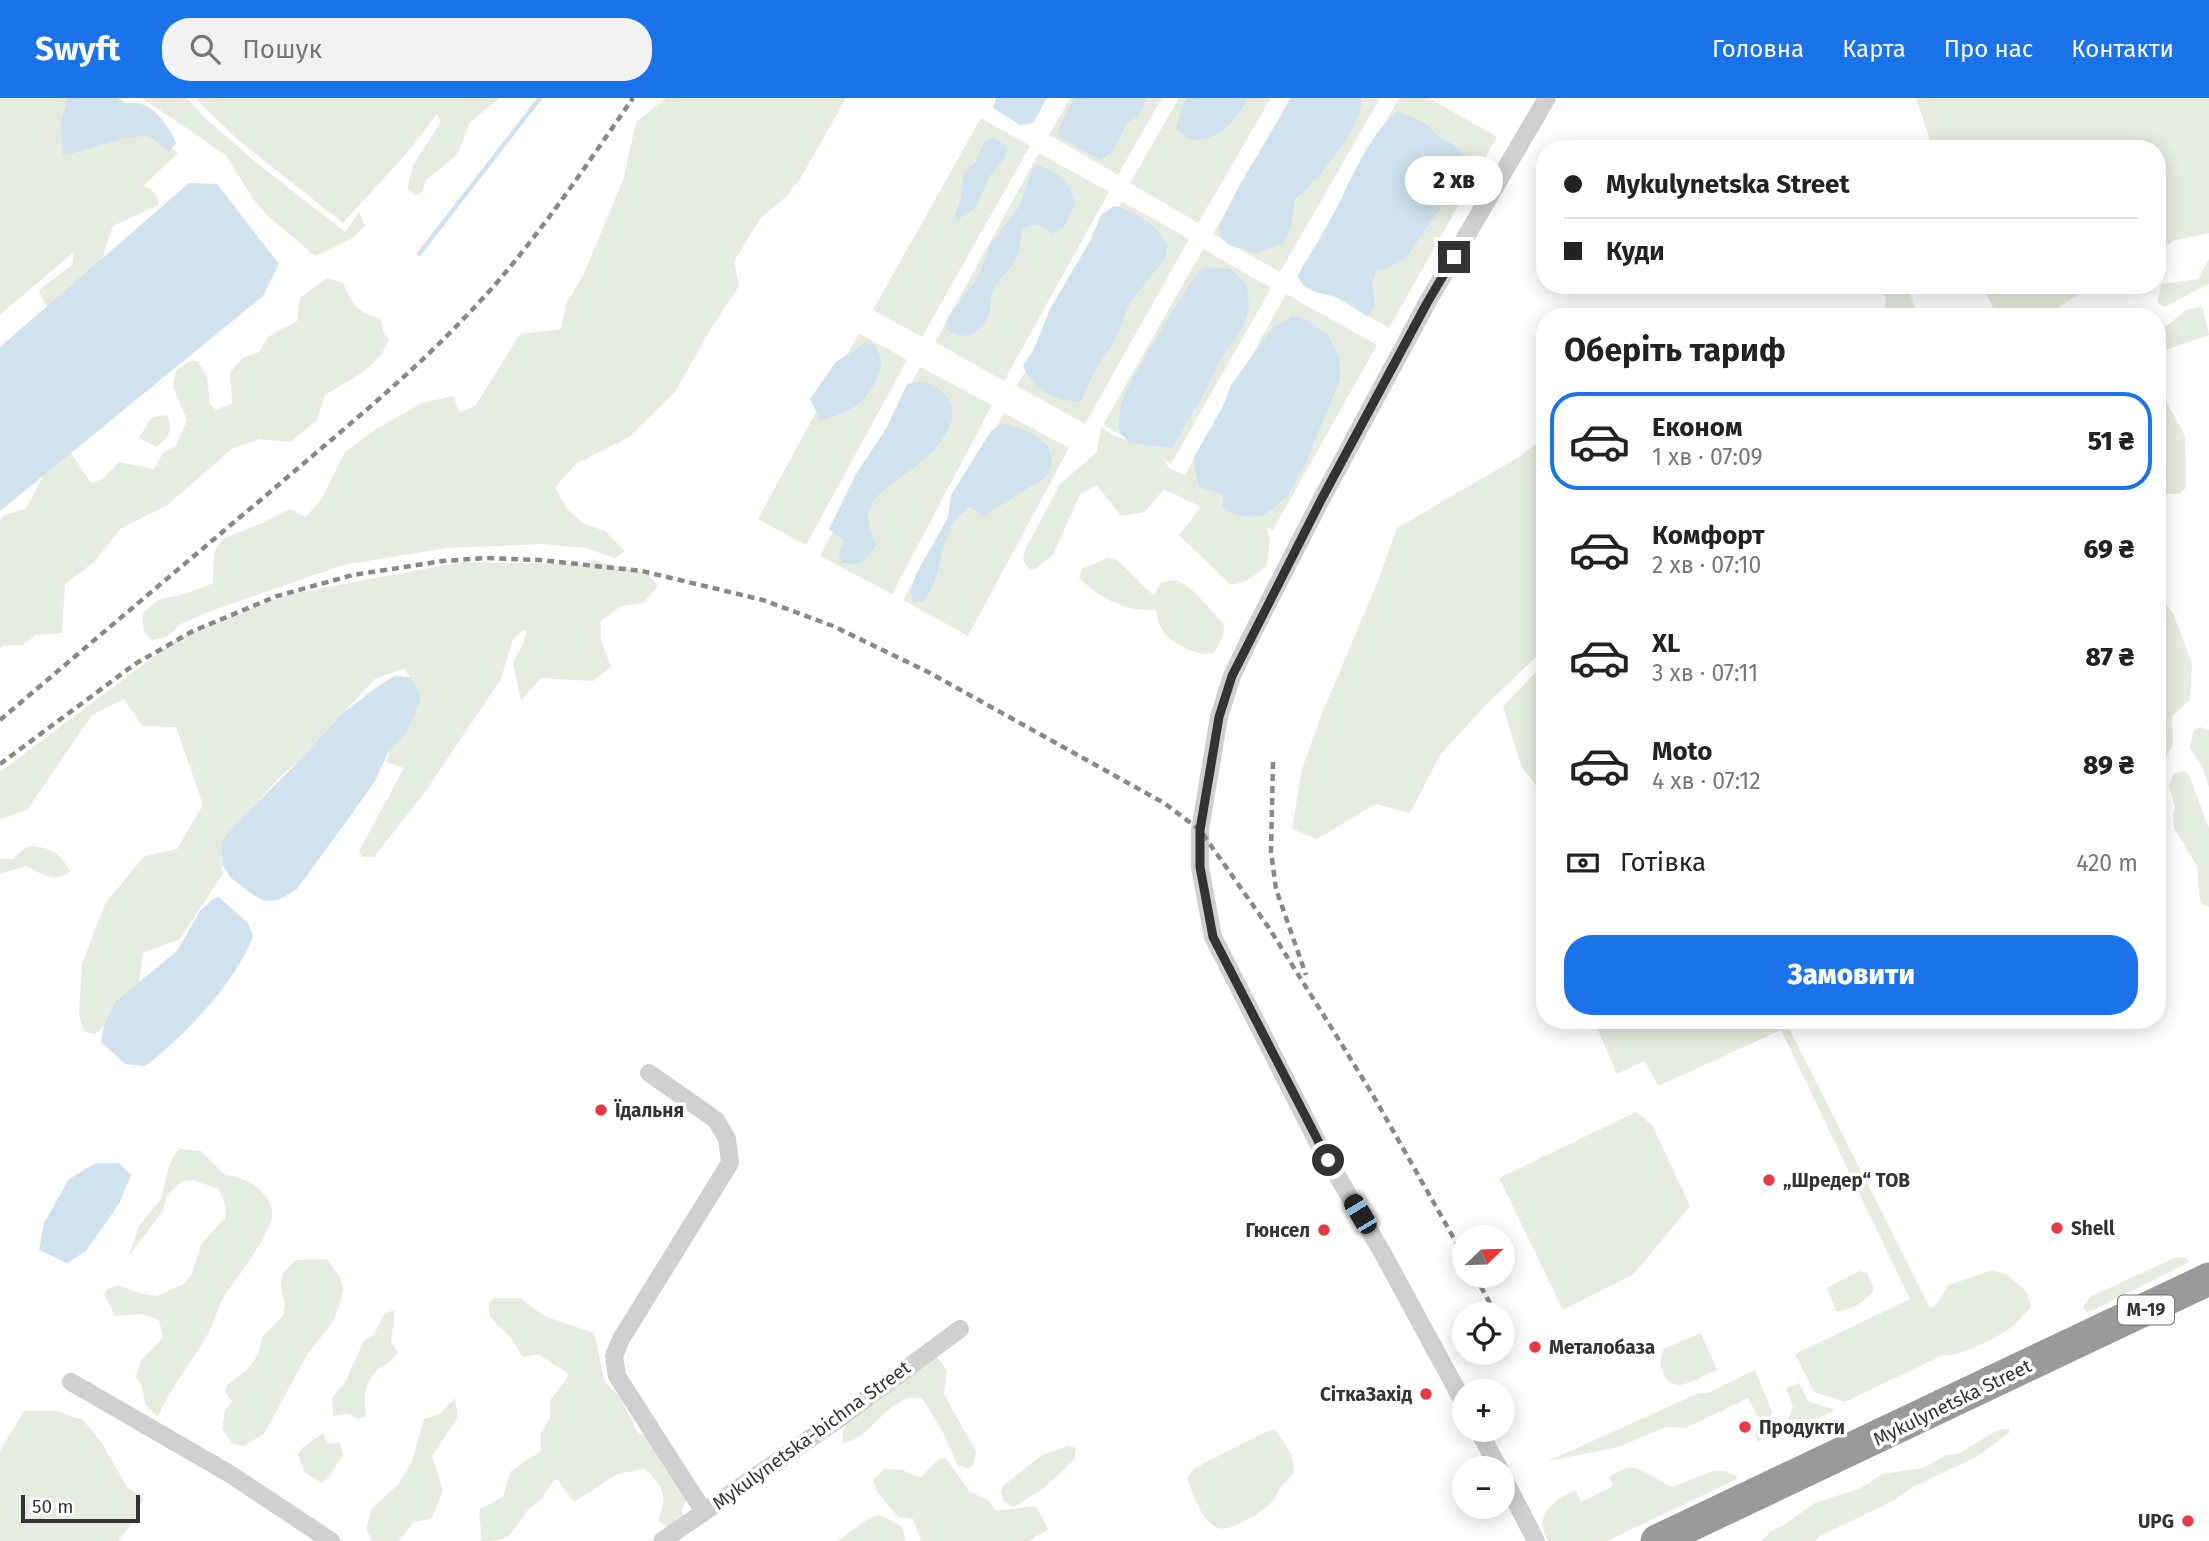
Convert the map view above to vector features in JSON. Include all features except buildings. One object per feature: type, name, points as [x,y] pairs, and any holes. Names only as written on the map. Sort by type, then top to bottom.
[{"type":"highway","name":"Mykulynetska Street","points":[[1657,1541],[2209,1279]]},
{"type":"street","points":[[1452,1381],[1382,1252],[1319,1145],[1213,937],[1200,867],[1200,830],[1219,717],[1232,676],[1321,500],[1427,303],[1547,98]]},
{"type":"street","points":[[649,1073],[716,1120],[727,1139],[730,1163],[621,1339],[614,1356],[617,1376],[704,1512]]},
{"type":"street","name":"Mykulynetska-bichna Street","points":[[662,1541],[841,1418],[960,1329]]},
{"type":"street","points":[[71,1382],[230,1474],[331,1541]]},
{"type":"street","points":[[1515,1500],[1536,1541]]},
{"type":"shaded area","points":[[0,98],[106,98],[178,153],[143,186],[154,193],[159,202],[157,206],[113,226],[97,275],[72,285],[62,299],[47,306],[40,289],[72,265],[74,252],[0,315]]},
{"type":"shaded area","points":[[142,98],[187,98],[203,116],[253,160],[345,232],[359,212],[365,226],[351,239],[315,256],[268,216],[253,199],[226,155]]},
{"type":"shaded area","points":[[195,98],[500,98],[470,122],[457,155],[426,180],[422,192],[415,196],[408,189],[410,178],[417,160],[440,121],[437,114],[407,153],[343,223],[237,139]]},
{"type":"shaded area","points":[[666,98],[846,98],[802,176],[787,196],[760,219],[734,261],[739,286],[675,392],[629,437],[576,464],[555,487],[567,509],[583,523],[605,531],[625,551],[615,558],[585,548],[544,544],[447,548],[343,565],[211,611],[181,624],[167,637],[152,640],[144,632],[142,614],[158,600],[188,593],[213,583],[214,553],[222,539],[290,509],[306,517],[321,500],[345,452],[375,430],[422,403],[453,396],[460,413],[476,405],[520,334],[561,329],[566,303],[584,274],[624,177],[636,122]]},
{"type":"shaded area","points":[[1070,98],[1162,98],[1118,175],[1049,135]]},
{"type":"shaded area","points":[[1179,98],[1271,98],[1198,223],[1130,183]]},
{"type":"shaded area","points":[[1290,98],[1380,98],[1280,272],[1213,234]]},
{"type":"shaded area","points":[[1399,98],[1429,98],[1497,137],[1389,328],[1298,276]]},
{"type":"shaded area","points":[[1916,98],[2209,98],[2209,233],[2173,241],[2166,246],[2166,140],[1930,140]]},
{"type":"shaded area","points":[[981,118],[1030,146],[922,337],[873,310]]},
{"type":"shaded area","points":[[1039,153],[1109,192],[1004,381],[935,342]]},
{"type":"shaded area","points":[[1122,201],[1189,239],[1085,424],[1017,386]]},
{"type":"shaded area","points":[[1203,249],[1271,288],[1171,464],[1163,459],[1170,469],[1185,475],[1286,294],[1377,345],[1273,530],[1266,527],[1270,537],[1267,566],[1247,581],[1231,585],[1179,535],[1201,507],[1164,489],[1145,512],[1121,516],[1097,485],[1080,494],[1053,555],[1030,570],[1023,558],[1026,548],[1060,484],[1097,452],[1101,427],[1113,435],[1133,442],[1103,425]]},
{"type":"shaded area","points":[[2209,259],[2209,284],[2164,307],[2157,302],[2159,294],[2166,294],[2166,283],[2198,279]]},
{"type":"shaded area","points":[[327,278],[343,283],[356,307],[380,318],[385,336],[389,339],[378,358],[362,372],[325,395],[317,420],[290,442],[259,439],[232,449],[166,506],[121,528],[94,562],[65,584],[62,633],[36,635],[23,645],[2,646],[0,650],[0,520],[4,515],[26,509],[53,457],[68,449],[91,483],[103,479],[119,462],[154,469],[163,453],[176,446],[187,420],[173,387],[176,371],[191,360],[198,362],[207,378],[210,404],[216,410],[232,403],[230,372],[244,357],[259,352],[268,337],[297,321],[300,298]]},
{"type":"shaded area","points":[[1883,294],[1910,294],[1915,308],[1884,308],[1886,298]]},
{"type":"shaded area","points":[[1986,294],[2078,294],[2058,308],[1994,308]]},
{"type":"shaded area","points":[[2203,308],[2209,335],[2166,350],[2166,326],[2186,310]]},
{"type":"shaded area","points":[[859,333],[907,360],[806,545],[758,519]]},
{"type":"shaded area","points":[[920,367],[992,405],[892,594],[820,556]]},
{"type":"shaded area","points":[[2166,393],[2167,403],[2185,436],[2186,488],[2179,494],[2166,494]]},
{"type":"shaded area","points":[[1004,413],[1069,448],[968,636],[903,600]]},
{"type":"shaded area","points":[[167,415],[169,433],[157,447],[139,438],[152,417]]},
{"type":"shaded area","points":[[1536,444],[1536,657],[1440,755],[1410,813],[1376,804],[1317,839],[1292,829],[1302,769],[1397,528]]},
{"type":"shaded area","points":[[1108,558],[1117,560],[1154,596],[1161,583],[1174,580],[1196,594],[1224,625],[1221,640],[1212,654],[1192,651],[1172,640],[1162,629],[1156,610],[1134,609],[1114,603],[1079,578],[1082,569]]},
{"type":"shaded area","points":[[594,560],[648,574],[658,586],[643,603],[621,606],[601,621],[601,640],[611,667],[593,681],[541,678],[521,701],[513,663],[527,630],[522,631],[513,639],[501,679],[425,792],[374,857],[362,857],[359,851],[404,768],[386,762],[414,682],[404,669],[375,679],[300,760],[280,777],[221,843],[222,875],[180,939],[143,953],[139,983],[115,1002],[104,1026],[95,1034],[83,1031],[79,1014],[82,964],[105,904],[144,856],[177,849],[203,805],[176,727],[142,726],[124,699],[92,715],[27,810],[0,819],[0,772],[176,640],[290,594],[462,562],[589,564]]},
{"type":"shaded area","points":[[2166,604],[2173,613],[2192,664],[2190,700],[2172,716],[2173,746],[2166,757]]},
{"type":"shaded area","points":[[1536,672],[1536,785],[1521,766],[1503,706]]},
{"type":"shaded area","points":[[2200,727],[2209,730],[2209,787],[2203,768],[2190,748],[2193,731]]},
{"type":"shaded area","points":[[2174,773],[2188,773],[2209,828],[2209,907],[2200,901],[2197,866],[2174,828],[2175,807],[2169,785]]},
{"type":"shaded area","points":[[28,846],[42,847],[53,852],[70,871],[60,877],[54,877],[26,866],[0,874],[0,859],[12,859]]},
{"type":"shaded area","points":[[1597,1029],[1790,1029],[1930,1308],[1936,1305],[1949,1285],[1992,1270],[2006,1274],[2026,1291],[2031,1307],[1997,1337],[1967,1351],[1943,1355],[1845,1402],[1814,1392],[1795,1354],[1910,1299],[1781,1030],[1658,1086],[1645,1061],[1617,1074]]},
{"type":"shaded area","points":[[1636,1112],[1652,1125],[1690,1206],[1634,1274],[1563,1310],[1499,1178]]},
{"type":"shaded area","points":[[180,1149],[201,1151],[225,1175],[247,1181],[266,1197],[272,1211],[261,1241],[222,1300],[208,1334],[158,1417],[145,1404],[142,1386],[136,1377],[141,1360],[163,1338],[159,1320],[144,1314],[115,1316],[104,1294],[107,1289],[119,1285],[139,1293],[157,1296],[184,1284],[192,1274],[201,1244],[225,1218],[226,1206],[219,1189],[193,1180],[182,1181],[167,1195],[163,1211],[128,1257],[139,1226],[161,1199],[168,1170],[175,1153]]},
{"type":"shaded area","points":[[2182,1257],[2189,1262],[2091,1311],[2087,1312],[2083,1307],[2090,1297],[2174,1258]]},
{"type":"shaded area","points":[[327,1259],[340,1277],[343,1288],[332,1323],[308,1353],[264,1434],[244,1446],[233,1444],[222,1429],[225,1411],[232,1401],[225,1392],[227,1385],[247,1370],[258,1355],[262,1337],[283,1316],[283,1273],[296,1260]]},
{"type":"shaded area","points":[[1859,1271],[1867,1273],[1874,1289],[1857,1305],[1836,1311],[1827,1288]]},
{"type":"shaded area","points":[[495,1298],[520,1298],[544,1316],[594,1333],[605,1382],[620,1397],[638,1433],[654,1437],[691,1492],[682,1509],[684,1518],[667,1528],[658,1520],[663,1504],[662,1492],[645,1469],[617,1474],[574,1502],[557,1479],[509,1535],[499,1540],[480,1541],[480,1509],[503,1497],[510,1472],[541,1451],[541,1433],[550,1418],[550,1400],[568,1377],[567,1373],[538,1354],[523,1357],[512,1339],[489,1316],[489,1303]]},
{"type":"shaded area","points":[[395,1310],[391,1342],[398,1352],[392,1360],[376,1371],[369,1382],[365,1398],[366,1416],[359,1419],[348,1414],[333,1416],[332,1398],[344,1384],[364,1341],[374,1334],[385,1313]]},
{"type":"shaded area","points":[[1701,1333],[1717,1370],[1679,1385],[1668,1381],[1661,1365],[1664,1349]]},
{"type":"shaded area","points":[[930,1358],[938,1358],[947,1371],[944,1394],[976,1452],[973,1466],[967,1469],[957,1464],[944,1434],[922,1398],[910,1398],[900,1402],[864,1433],[843,1443],[843,1431],[850,1414]]},
{"type":"shaded area","points":[[1755,1370],[1772,1412],[1761,1440],[1757,1442],[1755,1435],[1759,1419],[1748,1398],[1686,1428],[1667,1427],[1618,1447],[1548,1461],[1699,1393],[1708,1393]]},
{"type":"shaded area","points":[[1799,1383],[1808,1401],[1835,1410],[1781,1437],[1793,1407],[1786,1388]]},
{"type":"shaded area","points":[[455,1398],[458,1417],[432,1456],[443,1490],[432,1519],[413,1522],[399,1541],[372,1541],[366,1529],[372,1508],[398,1485],[412,1462],[424,1419],[440,1414]]},
{"type":"shaded area","points":[[24,1411],[56,1411],[83,1420],[102,1443],[127,1487],[143,1498],[135,1519],[118,1541],[0,1541],[0,1451]]},
{"type":"shaded area","points":[[1274,1429],[1291,1455],[1294,1467],[1292,1475],[1271,1503],[1253,1516],[1223,1529],[1212,1525],[1198,1506],[1187,1478],[1195,1468]]},
{"type":"shaded area","points":[[2003,1429],[2009,1429],[2010,1432],[1978,1456],[1915,1486],[1887,1504],[1820,1536],[1815,1541],[1762,1541],[1771,1531],[1815,1503],[1861,1488],[1882,1474],[1923,1468],[1946,1455],[1958,1454]]},
{"type":"shaded area","points":[[324,1433],[327,1444],[340,1443],[343,1455],[322,1483],[304,1472],[298,1455],[302,1448]]},
{"type":"shaded area","points":[[1068,1446],[1076,1448],[1074,1460],[1044,1488],[1014,1507],[1004,1501],[1001,1491],[1004,1485],[1042,1455]]},
{"type":"shaded area","points":[[946,1458],[970,1492],[988,1500],[996,1511],[1036,1506],[1048,1529],[1029,1541],[921,1541],[913,1519],[898,1517],[878,1493],[873,1480],[884,1469],[902,1470],[920,1478],[939,1459]]},
{"type":"shaded area","points":[[1627,1468],[1636,1468],[1672,1487],[1714,1471],[1725,1471],[1737,1479],[1607,1541],[1548,1541],[1544,1532],[1544,1516],[1554,1503],[1576,1490],[1581,1502],[1613,1486],[1609,1476]]},
{"type":"shaded area","points":[[880,1515],[902,1527],[906,1541],[837,1541],[871,1517]]},
{"type":"water","points":[[68,98],[118,98],[126,103],[143,105],[163,120],[176,143],[169,152],[151,138],[133,137],[63,155],[61,122]]},
{"type":"water","points":[[996,98],[1047,98],[1033,123],[1020,125],[993,108]]},
{"type":"water","points":[[1074,98],[1147,98],[1139,115],[1127,123],[1113,151],[1101,160],[1059,137],[1058,130]]},
{"type":"water","points":[[1187,98],[1248,98],[1225,128],[1199,140],[1190,139],[1176,129]]},
{"type":"water","points":[[1292,98],[1361,98],[1356,122],[1348,137],[1326,167],[1295,199],[1291,226],[1283,244],[1256,253],[1229,245],[1221,238],[1219,227],[1240,184]]},
{"type":"water","points":[[1397,112],[1427,125],[1464,155],[1447,198],[1405,259],[1385,269],[1376,270],[1372,284],[1375,306],[1367,316],[1340,298],[1309,289],[1298,276],[1323,235],[1365,152]]},
{"type":"water","points":[[994,137],[1006,147],[1005,157],[989,177],[976,207],[957,220],[955,216],[961,198],[964,172],[976,162],[984,141]]},
{"type":"water","points":[[1037,165],[1058,175],[1070,190],[1075,205],[1064,227],[1052,234],[1038,225],[1022,228],[1017,257],[993,291],[990,310],[982,326],[965,336],[952,333],[946,328],[948,317],[979,276],[991,243],[1019,207],[1033,168]]},
{"type":"water","points":[[189,183],[217,184],[279,264],[263,296],[0,511],[0,347]]},
{"type":"water","points":[[1114,206],[1138,215],[1157,231],[1167,245],[1165,258],[1130,303],[1114,341],[1095,370],[1081,401],[1054,397],[1032,381],[1023,365],[1033,351],[1050,309],[1090,241],[1101,215]]},
{"type":"water","points":[[1209,267],[1232,270],[1247,286],[1249,306],[1244,326],[1224,354],[1172,448],[1129,443],[1118,429],[1121,403],[1133,377],[1173,310],[1199,271]]},
{"type":"water","points":[[1293,316],[1308,321],[1329,336],[1339,358],[1340,379],[1305,465],[1288,495],[1265,515],[1235,515],[1222,508],[1223,494],[1200,488],[1194,457],[1223,406],[1231,385],[1272,328]]},
{"type":"water","points":[[865,343],[875,345],[880,357],[881,364],[875,383],[858,404],[838,415],[820,420],[810,399],[836,362]]},
{"type":"water","points":[[925,381],[941,391],[950,402],[950,426],[922,461],[873,502],[868,522],[877,544],[869,555],[859,563],[841,562],[839,553],[843,540],[829,529],[856,474],[887,427],[907,384]]},
{"type":"water","points":[[1004,423],[1033,433],[1048,446],[1052,462],[1046,477],[984,516],[970,507],[959,516],[946,539],[930,591],[923,602],[913,602],[911,592],[916,574],[948,518],[951,495],[991,431]]},
{"type":"water","points":[[394,676],[411,677],[419,692],[420,701],[405,733],[388,753],[375,781],[296,890],[278,900],[264,901],[249,892],[231,878],[222,864],[221,843],[231,829],[342,714]]},
{"type":"water","points":[[219,897],[248,923],[253,936],[235,971],[192,1024],[160,1054],[145,1066],[125,1064],[101,1042],[104,1026],[115,1002],[177,951],[200,911]]},
{"type":"water","points":[[96,1163],[119,1163],[131,1175],[119,1204],[86,1251],[67,1263],[39,1250],[44,1223],[69,1179]]},
{"type":"waterway","points":[[419,254],[540,98]]},
{"type":"railway","points":[[0,720],[350,424],[446,336],[492,289],[535,236],[633,98]]},
{"type":"railway","points":[[0,764],[135,664],[193,631],[277,596],[353,575],[443,561],[486,558],[540,560],[642,571],[763,600],[833,626],[930,673],[1164,803],[1200,830],[1269,928],[1336,1035],[1452,1235]]},
{"type":"railway","points":[[1273,762],[1271,852],[1276,889],[1306,975]]},
{"type":"railway","points":[[1482,1288],[1489,1302]]},
{"type":"place","name":"Їдальня","points":[[601,1110]]},
{"type":"place","name":"„Шредер“ ТОВ","points":[[1769,1180]]},
{"type":"place","name":"Shell","points":[[2057,1228]]},
{"type":"place","name":"Гюнсел","points":[[1324,1230]]},
{"type":"place","name":"Металобаза","points":[[1535,1347]]},
{"type":"place","name":"СіткаЗахід","points":[[1426,1394]]},
{"type":"place","name":"Продукти","points":[[1745,1427]]},
{"type":"place","name":"UPG","points":[[2188,1521]]},
{"type":"route","points":[[1328,1160],[1213,937],[1200,867],[1200,830],[1219,717],[1232,676],[1321,500],[1454,257]]}]
